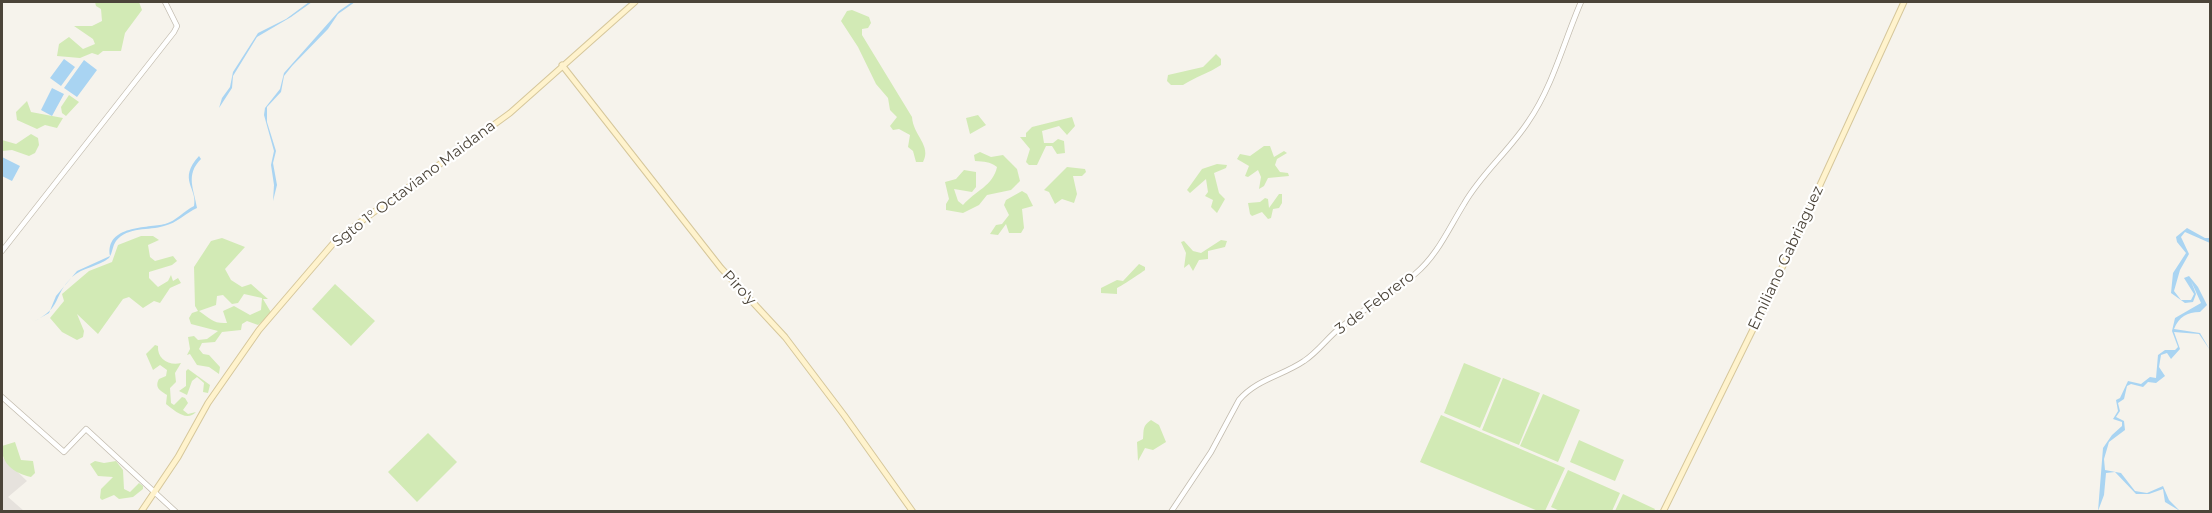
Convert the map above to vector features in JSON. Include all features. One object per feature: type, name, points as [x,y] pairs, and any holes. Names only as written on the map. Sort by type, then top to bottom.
[{"type":"main road","name":"Sgto 1° Octaviano Maidana","points":[[141,512],[178,458],[208,403],[259,330],[337,239],[510,113],[635,2]]},
{"type":"main road","name":"Emiliano Gabriaguez","points":[[1663,512],[1764,307],[1904,2]]},
{"type":"main road","name":"Piro'y","points":[[562,65],[721,268],[785,337],[844,414],[913,512]]},
{"type":"street","points":[[2,251],[174,32],[177,26],[165,2]]},
{"type":"street","name":"3 de Febrero","points":[[1171,512],[1192,482],[1239,400],[1249,388],[1262,380],[1288,371],[1307,359],[1346,323],[1417,273],[1431,256],[1450,230],[1464,203],[1529,121],[1558,61],[1581,2]]},
{"type":"street","points":[[2,397],[64,452],[86,429],[176,512]]},
{"type":"shaded area","points":[[2,457],[27,481],[8,497],[24,511],[2,511]]},
{"type":"green space","points":[[95,2],[139,2],[142,10],[125,33],[121,51],[103,51],[98,55],[92,53],[80,58],[57,56],[59,44],[69,37],[83,49],[95,44],[93,39],[74,26],[92,26],[102,21],[101,9],[96,6]]},
{"type":"green space","points":[[852,10],[869,17],[871,23],[868,28],[862,29],[862,35],[912,117],[915,129],[924,145],[923,162],[916,162],[913,151],[908,147],[910,135],[899,129],[893,130],[890,126],[897,117],[890,110],[888,98],[876,84],[858,47],[841,21],[847,11]]},
{"type":"green space","points":[[1216,54],[1221,59],[1221,65],[1216,68],[1183,85],[1171,85],[1167,81],[1168,75],[1203,67]]},
{"type":"green space","points":[[69,95],[79,102],[66,116],[62,113],[61,107]]},
{"type":"green space","points":[[27,101],[31,112],[63,118],[57,128],[45,125],[37,129],[17,120],[16,112]]},
{"type":"green space","points":[[978,115],[986,125],[970,134],[966,118]]},
{"type":"green space","points":[[1072,117],[1075,126],[1067,135],[1059,126],[1042,131],[1044,143],[1053,143],[1058,139],[1064,141],[1065,153],[1057,154],[1052,146],[1046,146],[1037,165],[1029,165],[1026,162],[1030,149],[1020,137],[1026,137],[1026,133],[1032,127]]},
{"type":"green space","points":[[31,134],[38,138],[39,145],[35,153],[29,156],[12,150],[2,151],[2,140],[16,144]]},
{"type":"green space","points":[[1264,146],[1270,146],[1274,157],[1284,151],[1287,153],[1277,159],[1275,165],[1280,172],[1288,173],[1289,176],[1268,178],[1264,186],[1259,189],[1261,177],[1258,170],[1248,177],[1245,176],[1249,166],[1237,159],[1240,154],[1250,156]]},
{"type":"green space","points":[[980,152],[991,157],[1003,155],[1017,169],[1020,181],[1011,190],[987,195],[979,205],[963,213],[946,210],[949,199],[945,182],[956,179],[964,170],[976,172],[976,187],[972,192],[954,189],[958,201],[963,205],[988,184],[995,174],[997,167],[975,161],[974,155]]},
{"type":"green space","points":[[1217,164],[1227,165],[1226,168],[1214,173],[1219,193],[1225,199],[1217,213],[1211,207],[1213,200],[1205,196],[1208,192],[1206,179],[1190,193],[1187,190],[1202,169]]},
{"type":"green space","points":[[1067,167],[1085,169],[1086,172],[1082,176],[1073,176],[1077,194],[1074,203],[1062,199],[1055,204],[1049,192],[1044,190]]},
{"type":"green space","points":[[1022,191],[1027,194],[1033,206],[1022,209],[1024,228],[1021,233],[1009,233],[1006,224],[998,235],[990,234],[996,225],[1002,224],[1009,215],[1004,205],[1006,200]]},
{"type":"green space","points":[[1279,194],[1282,194],[1282,203],[1279,208],[1273,209],[1271,218],[1268,219],[1262,212],[1252,216],[1250,214],[1248,203],[1260,202],[1265,198],[1268,199],[1269,208]]},
{"type":"green space","points":[[141,236],[153,236],[159,240],[148,245],[150,257],[155,261],[173,256],[177,261],[172,265],[149,272],[149,278],[158,287],[168,281],[171,275],[173,281],[178,278],[181,283],[170,288],[160,303],[154,301],[143,308],[129,297],[123,299],[98,334],[77,314],[84,331],[83,337],[77,340],[62,332],[50,318],[64,301],[62,294],[89,271],[112,262],[118,245]]},
{"type":"green space","points":[[222,238],[245,247],[225,269],[231,280],[242,287],[251,284],[268,299],[263,299],[272,314],[258,325],[247,321],[242,324],[241,330],[222,332],[215,342],[202,343],[199,349],[203,354],[209,355],[220,367],[219,374],[209,367],[197,365],[190,354],[187,355],[190,349],[188,337],[194,336],[198,340],[207,339],[218,331],[191,324],[189,318],[192,313],[198,311],[195,306],[194,267],[211,241]],"holes":[[[244,294],[262,298],[261,310],[250,315],[234,306],[223,311],[227,323],[215,321],[199,311],[216,305],[217,296],[223,295],[232,304],[238,303]]]},
{"type":"green space","points":[[1221,240],[1227,241],[1225,247],[1208,251],[1208,259],[1199,260],[1193,271],[1189,264],[1184,268],[1186,253],[1181,242],[1184,241],[1193,251],[1201,253]]},
{"type":"green space","points":[[1139,264],[1145,267],[1145,270],[1117,288],[1117,294],[1101,293],[1101,288],[1117,280],[1123,281]]},
{"type":"green space","points":[[335,284],[375,321],[351,346],[312,309]]},
{"type":"green space","points":[[155,345],[158,346],[159,355],[162,358],[168,362],[181,363],[175,373],[176,382],[170,388],[171,403],[174,405],[182,397],[185,398],[188,403],[183,410],[188,414],[196,412],[192,415],[185,416],[166,404],[167,395],[157,385],[159,379],[166,376],[167,370],[160,365],[153,370],[146,354]]},
{"type":"green space","points":[[1464,363],[1501,378],[1480,428],[1444,413]]},
{"type":"green space","points":[[188,369],[210,385],[208,393],[203,392],[204,383],[197,377],[192,381],[187,395],[179,391],[186,386]]},
{"type":"green space","points":[[1503,378],[1540,393],[1519,445],[1482,430]]},
{"type":"green space","points":[[1543,394],[1580,410],[1558,462],[1520,446]]},
{"type":"green space","points":[[1441,415],[1565,468],[1545,511],[1538,511],[1420,462]]},
{"type":"green space","points":[[1151,420],[1159,425],[1166,442],[1153,450],[1145,448],[1138,461],[1137,442],[1143,439],[1145,426]]},
{"type":"green space","points":[[428,433],[457,462],[417,502],[388,472]]},
{"type":"green space","points":[[1579,440],[1624,460],[1615,481],[1570,462]]},
{"type":"green space","points":[[15,442],[21,460],[33,461],[35,473],[31,477],[19,473],[6,463],[2,446]]},
{"type":"green space","points":[[95,461],[104,463],[116,461],[123,470],[124,489],[130,492],[139,483],[143,489],[133,497],[119,499],[114,495],[102,500],[100,498],[101,489],[113,477],[98,476],[90,464]]},
{"type":"green space","points":[[1568,470],[1620,493],[1612,511],[1560,511],[1551,507]]},
{"type":"green space","points":[[1623,494],[1655,509],[1654,511],[1615,511]]},
{"type":"water","points":[[312,2],[291,17],[257,37],[233,76],[232,88],[219,108],[222,98],[230,87],[233,72],[258,33],[286,19]]},
{"type":"water","points":[[355,2],[338,14],[328,29],[292,66],[284,76],[281,92],[267,107],[267,122],[276,151],[273,163],[277,185],[273,201],[274,185],[271,165],[274,151],[264,115],[265,108],[280,89],[284,73],[339,11]]},
{"type":"water","points":[[64,59],[75,67],[61,86],[50,78]]},
{"type":"water","points":[[84,60],[97,70],[77,97],[64,88]]},
{"type":"water","points":[[52,88],[64,94],[52,116],[41,110]]},
{"type":"water","points":[[199,156],[201,159],[192,177],[197,208],[169,225],[126,233],[114,245],[110,256],[110,246],[114,238],[121,233],[169,223],[194,206],[189,171]]},
{"type":"water","points":[[2,157],[20,166],[12,181],[2,176]]},
{"type":"water","points":[[2187,228],[2205,238],[2210,238],[2210,243],[2185,232],[2181,237],[2189,254],[2180,270],[2174,291],[2181,300],[2191,300],[2194,294],[2184,278],[2189,276],[2198,287],[2207,305],[2200,312],[2184,316],[2174,329],[2200,333],[2210,350],[2199,334],[2174,332],[2180,349],[2171,359],[2167,353],[2161,355],[2159,367],[2165,376],[2156,383],[2148,382],[2143,387],[2131,384],[2127,386],[2124,399],[2118,403],[2120,411],[2116,417],[2124,421],[2125,430],[2109,442],[2104,459],[2105,470],[2121,473],[2135,491],[2147,493],[2163,486],[2169,500],[2180,511],[2165,502],[2163,489],[2149,494],[2136,494],[2115,472],[2106,473],[2104,495],[2098,511],[2103,448],[2122,426],[2122,422],[2113,419],[2118,411],[2116,400],[2120,398],[2128,381],[2141,384],[2150,377],[2156,378],[2158,355],[2165,350],[2175,350],[2178,347],[2172,331],[2175,318],[2201,303],[2191,281],[2196,294],[2193,302],[2185,303],[2171,293],[2173,273],[2186,253],[2177,242],[2176,237]]},
{"type":"water","points":[[110,256],[100,263],[71,278],[77,271]]},
{"type":"water","points":[[65,285],[53,306],[50,310],[56,296]]}]
